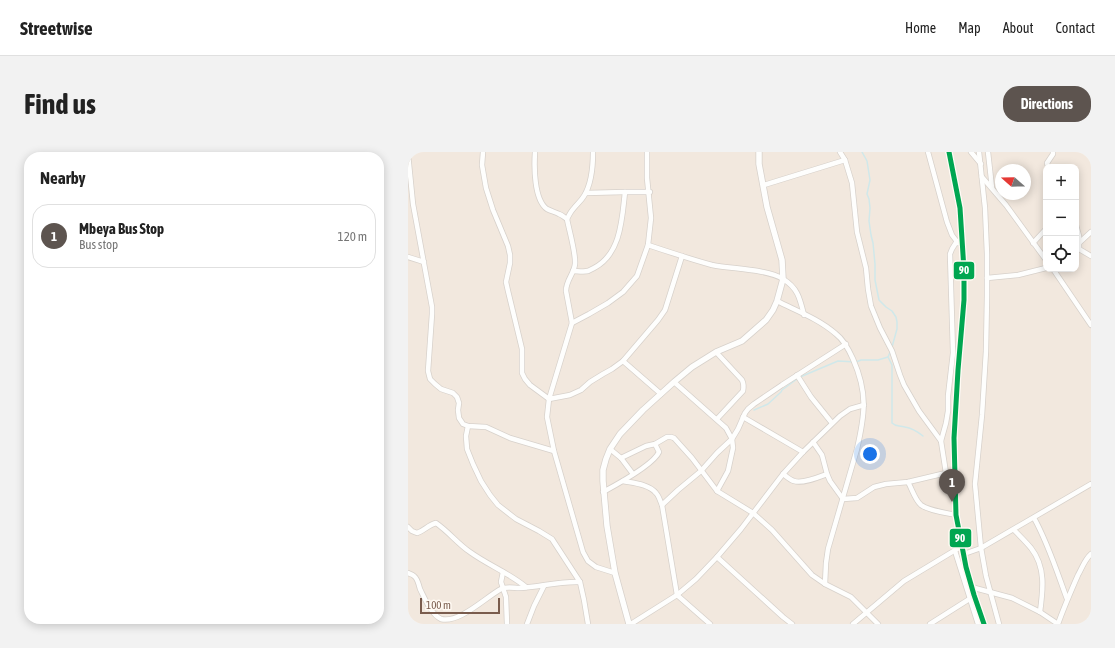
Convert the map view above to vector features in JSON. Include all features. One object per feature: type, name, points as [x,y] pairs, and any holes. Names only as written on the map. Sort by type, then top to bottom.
[{"type":"highway","points":[[949,152],[960,208],[963,249],[964,300],[954,430],[956,514],[972,597],[984,624]]},
{"type":"street","points":[[483,152],[482,166],[486,188],[510,255],[506,282],[522,349],[522,373],[530,385],[549,399],[570,395],[580,390],[590,382],[612,370],[623,361],[665,310],[682,256]]},
{"type":"street","points":[[535,152],[537,188],[542,204],[548,209],[567,219]]},
{"type":"street","points":[[593,152],[592,170],[586,193],[574,207],[567,219],[575,259],[573,271],[566,285],[572,323],[549,399],[547,417],[554,452],[583,552],[588,561],[596,567],[615,573]]},
{"type":"street","points":[[572,323],[608,303],[623,292],[637,276],[648,245],[651,218],[650,192],[647,178],[647,152]]},
{"type":"street","points":[[759,152],[767,207],[782,260],[783,279],[778,301],[766,320],[742,341],[716,352],[692,367],[643,410],[620,434],[610,449],[603,470],[603,492],[615,573],[630,624],[677,595],[696,579],[717,557],[783,474],[803,452],[840,416],[850,409],[864,405]]},
{"type":"street","points":[[840,152],[852,183],[857,232],[866,268],[871,306],[892,352],[906,389],[919,411],[941,441]]},
{"type":"street","points":[[928,152],[947,222],[952,235],[963,249]]},
{"type":"street","points":[[971,152],[981,164]]},
{"type":"street","points":[[979,152],[987,246],[987,278],[986,351],[982,415],[975,484],[981,548],[986,576],[999,624]]},
{"type":"street","points":[[988,152],[992,188]]},
{"type":"street","points":[[1047,164],[1053,152]]},
{"type":"street","points":[[408,154],[413,204],[431,297],[432,314],[428,371],[430,379],[441,389],[453,394],[457,398],[459,403],[459,418],[463,424],[468,426],[486,427],[510,438],[554,452]]},
{"type":"street","points":[[764,185],[844,160]]},
{"type":"street","points":[[982,177],[1006,205],[1043,256]]},
{"type":"street","points":[[573,271],[588,271],[601,264],[609,255],[616,241],[621,225],[625,192]]},
{"type":"street","points":[[586,193],[650,192]]},
{"type":"street","points":[[1033,243],[1043,232]]},
{"type":"street","points":[[1079,243],[1091,232]]},
{"type":"street","points":[[1086,236],[1091,242]]},
{"type":"street","points":[[946,473],[941,441],[948,411],[948,396],[953,354],[950,254],[957,242]]},
{"type":"street","points":[[648,245],[716,266],[772,275],[783,279],[796,290],[804,315]]},
{"type":"street","points":[[1079,249],[1091,256]]},
{"type":"street","points":[[408,257],[424,262]]},
{"type":"street","points":[[987,278],[1018,275],[1043,269]]},
{"type":"street","points":[[1055,272],[1091,325]]},
{"type":"street","points":[[778,301],[822,324],[837,334],[846,344],[862,383],[864,405],[861,432],[828,549],[825,584]]},
{"type":"street","points":[[662,505],[701,471],[732,439],[748,409],[846,344]]},
{"type":"street","points":[[716,352],[742,380],[744,387],[743,391],[717,419]]},
{"type":"street","points":[[623,361],[661,394]]},
{"type":"street","points":[[798,375],[811,397],[832,423]]},
{"type":"street","points":[[674,382],[717,419],[726,428],[732,439],[733,448],[728,471],[717,491]]},
{"type":"street","points":[[743,417],[803,452]]},
{"type":"street","points":[[468,426],[466,436],[467,449],[480,481],[498,505],[516,519],[552,539],[580,582],[588,624]]},
{"type":"street","points":[[621,458],[646,446],[655,444],[667,437],[674,438],[692,458],[717,491],[753,513],[772,530],[812,575],[825,584],[851,597],[878,624]]},
{"type":"street","points":[[813,442],[822,455],[827,474],[843,499]]},
{"type":"street","points":[[603,492],[623,481],[658,455],[659,452],[655,444]]},
{"type":"street","points":[[610,449],[621,458],[633,474]]},
{"type":"street","points":[[843,499],[857,498],[874,487],[886,484],[908,482],[946,473],[954,473]]},
{"type":"street","points":[[783,474],[792,481],[796,482],[827,474]]},
{"type":"street","points":[[623,481],[641,485],[657,493],[662,505],[677,595],[710,624]]},
{"type":"street","points":[[908,482],[921,505],[941,512],[956,514]]},
{"type":"street","points":[[964,554],[981,548],[1014,530],[1091,484]]},
{"type":"street","points":[[1034,518],[1046,542],[1067,599]]},
{"type":"street","points":[[408,527],[417,533],[421,532],[429,525],[436,523],[469,552],[512,576],[526,588]]},
{"type":"street","points":[[1014,530],[1032,549],[1038,560],[1042,575],[1043,592],[1040,612]]},
{"type":"street","points":[[853,624],[904,581],[962,546]]},
{"type":"street","points":[[955,551],[972,597],[978,624]]},
{"type":"street","points":[[971,587],[1012,598],[1040,612],[1058,624],[1067,599],[1086,559],[1091,554]]},
{"type":"street","points":[[717,557],[792,624]]},
{"type":"street","points":[[503,572],[501,582],[506,597],[507,624]]},
{"type":"street","points":[[408,573],[415,576],[421,591],[437,616],[442,620],[447,621],[463,617],[503,588],[526,588],[567,581],[580,582]]},
{"type":"street","points":[[527,624],[544,586]]},
{"type":"street","points":[[930,624],[972,597]]},
{"type":"shaded area","points":[[408,152],[1091,152],[1091,624],[408,624]]},
{"type":"waterway","points":[[862,152],[867,161],[870,180],[867,194],[870,208],[869,221],[873,243],[875,280],[879,300],[892,311],[897,322],[897,329],[892,347]]},
{"type":"waterway","points":[[891,350],[888,357],[892,365],[892,423],[912,429],[923,436]]},
{"type":"waterway","points":[[800,377],[838,361],[856,362],[861,360],[878,360],[888,357]]},
{"type":"waterway","points":[[754,410],[768,404],[782,390],[797,379]]},
{"type":"transit line","name":"90","points":[[949,152],[960,208],[964,270],[964,300],[954,438],[956,515],[966,567],[984,624]]},
{"type":"place","name":"Mbeya Bus Stop","points":[[952,502]]}]
